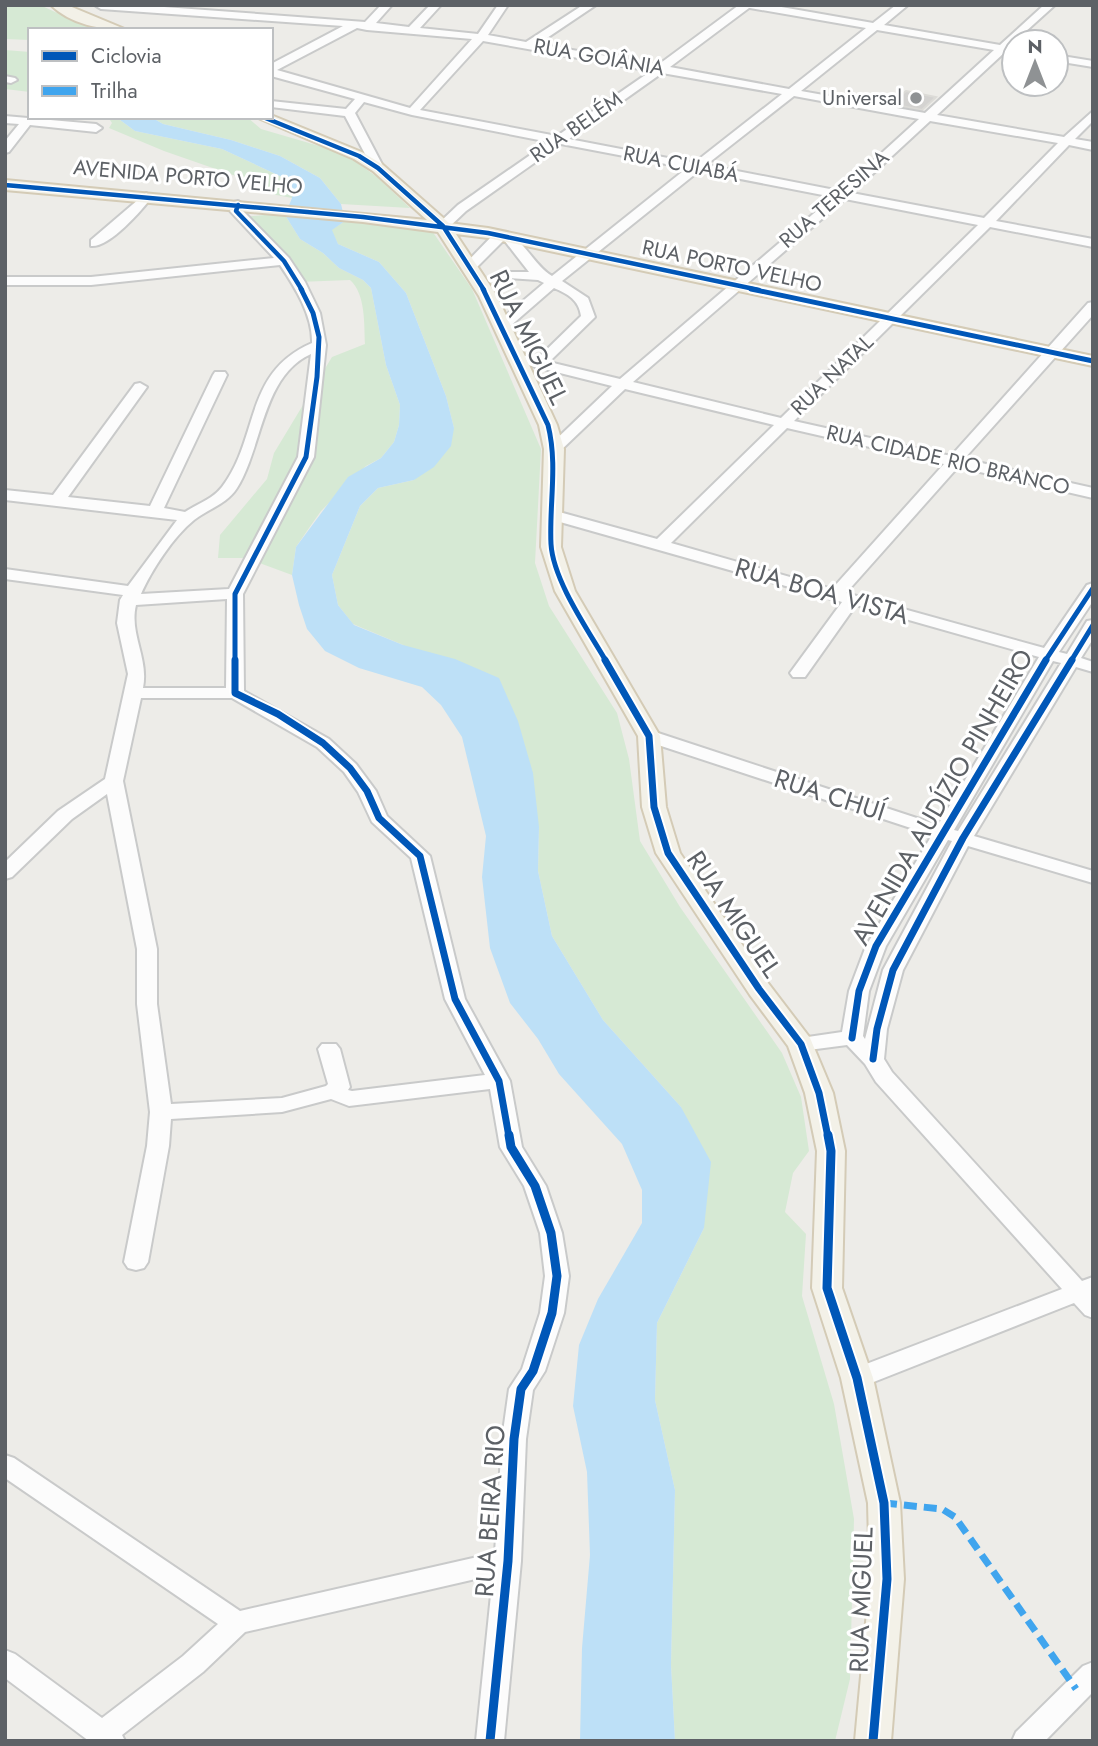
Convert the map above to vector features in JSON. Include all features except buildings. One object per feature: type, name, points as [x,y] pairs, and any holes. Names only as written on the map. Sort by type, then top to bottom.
[{"type":"main road","points":[[57,5],[114,28]]},
{"type":"main road","points":[[267,119],[359,156],[378,168]]},
{"type":"main road","name":"RUA MIGUEL","points":[[378,168],[441,220],[503,325],[529,361],[554,449],[551,547],[565,590],[649,736],[654,807],[668,853],[758,989],[801,1044],[819,1093],[831,1151],[827,1288],[857,1378],[884,1503],[887,1566],[878,1708],[873,1741]]},
{"type":"main road","name":"AVENIDA PORTO VELHO","points":[[5,178],[365,214]]},
{"type":"main road","name":"AVENIDA PORTO VELHO","points":[[5,185],[238,205],[285,206]]},
{"type":"main road","name":"RUA PORTO VELHO","points":[[365,214],[441,220],[590,250],[1055,349],[1093,361]]},
{"type":"main road","name":"RUA PORTO VELHO","points":[[441,220],[505,237],[590,250]]},
{"type":"main road","name":"RUA PORTO VELHO","points":[[1055,349],[1093,352]]},
{"type":"street","points":[[180,23],[202,5]]},
{"type":"street","points":[[245,28],[266,5]]},
{"type":"street","points":[[311,20],[327,5]]},
{"type":"street","points":[[367,27],[387,5]]},
{"type":"street","points":[[412,30],[436,5]]},
{"type":"street","points":[[412,112],[480,37],[503,5]]},
{"type":"street","points":[[529,45],[591,5]]},
{"type":"street","points":[[748,5],[1000,49]]},
{"type":"street","name":"RUA BELÉM","points":[[441,220],[662,68],[748,5]]},
{"type":"street","points":[[503,325],[547,278],[590,250],[903,5]]},
{"type":"street","name":"RUA TERESINA","points":[[1029,28],[1050,5]]},
{"type":"street","points":[[97,22],[101,6]]},
{"type":"street","name":"RUA GOIÂNIA","points":[[101,6],[311,20],[480,37],[1093,146]]},
{"type":"street","points":[[273,69],[354,26]]},
{"type":"street","name":"RUA TERESINA","points":[[554,449],[622,384],[842,195],[925,117],[1000,56]]},
{"type":"street","points":[[1070,60],[1093,64]]},
{"type":"street","name":"RUA CUIABÁ","points":[[273,71],[412,112],[1093,243]]},
{"type":"street","points":[[273,104],[349,113],[361,99]]},
{"type":"street","name":"RUA MIGUEL","points":[[349,113],[378,168]]},
{"type":"street","name":"RUA NATAL","points":[[659,546],[987,223],[1093,114]]},
{"type":"street","points":[[5,119],[96,128]]},
{"type":"street","points":[[5,149],[9,138],[28,120]]},
{"type":"street","points":[[96,243],[123,222],[146,197]]},
{"type":"street","points":[[235,693],[238,587],[306,457],[319,345],[313,313],[303,292],[284,261],[236,211],[238,205]]},
{"type":"street","points":[[470,266],[505,237],[547,278],[584,302],[588,317],[529,361]]},
{"type":"street","points":[[5,281],[91,281],[284,261]]},
{"type":"street","points":[[513,275],[547,278]]},
{"type":"street","points":[[799,673],[844,596],[952,461],[1093,306]]},
{"type":"street","points":[[136,1262],[158,1146],[161,1112],[147,1004],[147,949],[114,781],[135,693],[136,665],[124,629],[131,596],[163,548],[188,517],[213,503],[228,489],[245,459],[263,400],[279,370],[303,350],[319,345]]},
{"type":"street","name":"RUA CIDADE RIO BRANCO","points":[[529,361],[1093,493]]},
{"type":"street","points":[[156,511],[220,375]]},
{"type":"street","points":[[57,500],[140,387]]},
{"type":"street","points":[[5,495],[156,511],[188,517]]},
{"type":"street","name":"RUA BOA VISTA","points":[[552,515],[1093,667]]},
{"type":"street","points":[[5,574],[131,596],[238,587]]},
{"type":"street","name":"AVENIDA AUDÍZIO PINHEIRO","points":[[852,1038],[859,991],[876,946],[1049,654],[1093,588]]},
{"type":"street","name":"AVENIDA AUDÍZIO PINHEIRO","points":[[873,1059],[877,1029],[893,970],[962,838],[1093,625]]},
{"type":"street","name":"RUA BEIRA RIO","points":[[135,693],[235,693],[278,714],[323,743],[350,768],[367,791],[379,818],[420,856],[454,999],[499,1081],[511,1147],[536,1186],[551,1233],[557,1276],[552,1313],[533,1371],[521,1389],[514,1439],[508,1561],[490,1741]]},
{"type":"street","points":[[1011,718],[1032,724]]},
{"type":"street","name":"RUA CHUÍ","points":[[649,736],[942,832],[1093,877]]},
{"type":"street","points":[[5,873],[65,815],[114,781]]},
{"type":"street","points":[[801,1044],[852,1038],[873,1059],[884,1077],[1088,1296],[857,1378]]},
{"type":"street","points":[[161,1112],[282,1105],[334,1091],[339,1087],[329,1049]]},
{"type":"street","points":[[334,1091],[349,1099],[499,1081]]},
{"type":"street","points":[[5,1465],[237,1623]]},
{"type":"street","points":[[5,1662],[107,1737],[237,1623],[508,1561]]},
{"type":"street","points":[[1026,1741],[1093,1674]]},
{"type":"green space","points":[[5,5],[40,5],[99,28],[28,28],[28,40],[5,39]]},
{"type":"green space","points":[[5,50],[28,52],[28,92],[5,89]]},
{"type":"green space","points":[[109,119],[119,119],[135,131],[222,149],[282,177],[292,188],[292,198],[261,192],[265,186],[164,151],[109,128],[112,123]]},
{"type":"green space","points":[[154,119],[249,119],[261,129],[333,150],[356,162],[377,177],[410,208],[341,204],[320,178],[280,156],[231,140],[163,124]]},
{"type":"green space","points":[[285,215],[300,239],[371,288],[386,365],[400,405],[399,425],[394,442],[381,458],[366,466],[321,511],[296,547],[292,575],[246,558],[218,558],[220,535],[267,479],[274,453],[332,357],[365,344],[362,301],[350,280],[298,282],[242,217]]},
{"type":"green space","points":[[345,221],[430,228],[472,289],[541,449],[535,563],[549,606],[617,713],[629,759],[640,841],[680,907],[782,1053],[801,1097],[809,1151],[793,1173],[785,1212],[806,1234],[802,1296],[834,1404],[854,1519],[850,1679],[835,1741],[675,1741],[671,1665],[675,1490],[655,1400],[657,1323],[704,1228],[681,1107],[603,1020],[552,936],[538,871],[539,827],[403,645],[353,624],[338,605],[332,575],[360,506],[378,488],[414,480],[454,428],[446,396],[406,293],[379,262],[338,244],[331,230]]},
{"type":"water","points":[[119,119],[154,119],[163,124],[231,140],[280,156],[320,178],[341,204],[345,221],[332,230],[338,244],[379,262],[406,293],[446,396],[454,428],[451,446],[434,467],[414,480],[378,488],[360,506],[332,575],[338,605],[354,625],[403,645],[455,659],[499,678],[518,721],[533,773],[539,827],[538,871],[552,936],[603,1020],[681,1107],[711,1162],[704,1228],[657,1323],[655,1400],[675,1490],[671,1665],[675,1741],[580,1741],[582,1648],[590,1555],[587,1472],[573,1406],[579,1345],[598,1299],[642,1223],[642,1190],[622,1144],[559,1074],[538,1039],[510,1003],[490,948],[482,877],[486,836],[462,737],[441,705],[422,687],[359,668],[325,651],[307,629],[292,575],[296,547],[348,477],[381,458],[394,442],[399,425],[400,405],[386,365],[371,288],[300,239],[285,215],[292,198],[292,188],[282,177],[222,149],[135,131]]},
{"type":"marked path","points":[[884,1503],[942,1509],[955,1517],[1076,1689]]},
{"type":"cycle path","points":[[268,119],[359,156],[378,168],[443,226],[488,296],[548,425],[554,449],[551,547],[565,591],[649,736],[654,807],[668,853],[759,989],[801,1044],[819,1093],[831,1151],[827,1288],[857,1378],[884,1503],[887,1579],[873,1741]]},
{"type":"cycle path","points":[[5,185],[363,217],[488,233],[1093,361]]},
{"type":"cycle path","points":[[238,205],[236,211],[284,261],[298,282],[313,313],[319,337],[317,377],[306,457],[235,594],[235,693],[278,714],[323,743],[350,768],[367,791],[379,818],[420,856],[455,999],[499,1081],[511,1147],[535,1186],[551,1233],[557,1276],[552,1313],[533,1371],[521,1389],[514,1439],[508,1561],[490,1741]]},
{"type":"cycle path","points":[[852,1038],[859,991],[876,946],[1049,654],[1093,588]]},
{"type":"cycle path","points":[[873,1059],[877,1029],[893,970],[963,838],[1093,625]]},
{"type":"place","name":"Universal","points":[[916,98]]}]
